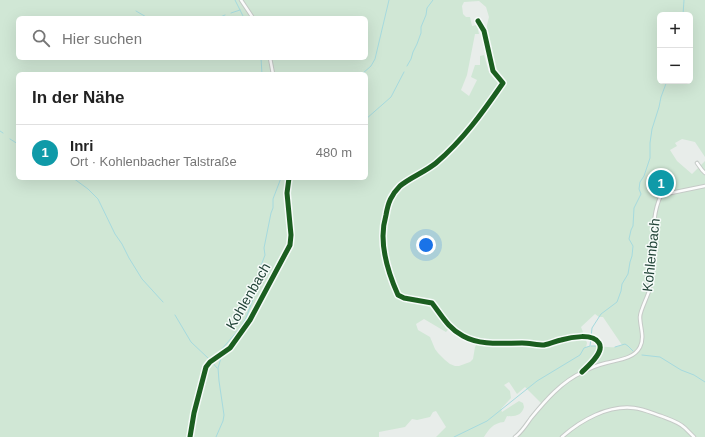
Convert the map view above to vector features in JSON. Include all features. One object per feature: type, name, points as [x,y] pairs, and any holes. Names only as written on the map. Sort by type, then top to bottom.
[{"type":"street","points":[[241,0],[252,16]]},
{"type":"street","points":[[478,21],[486,36],[493,71],[502,83],[485,109],[460,139],[435,164],[409,179],[394,192],[390,198],[383,236],[385,253],[392,282],[398,295],[404,298],[432,303],[447,324],[464,337],[473,340],[488,343],[524,343],[544,345],[569,338],[591,338],[599,344],[600,352],[582,372]]},
{"type":"street","points":[[270,60],[273,72]]},
{"type":"street","points":[[698,163],[705,173]]},
{"type":"street","name":"Kohlenbach","points":[[190,437],[194,413],[206,367],[210,362],[230,348],[250,320],[290,245],[291,235],[287,193],[289,180]]},
{"type":"street","name":"Kohlenbach","points":[[516,437],[554,393],[568,381],[582,372],[633,355],[639,349],[643,335],[640,316],[647,298],[654,262],[653,226],[657,204],[661,195],[705,186]]},
{"type":"street","points":[[562,437],[577,425],[593,416],[620,408],[634,408],[674,421],[685,427],[694,437]]},
{"type":"green space","points":[[0,0],[705,0],[705,157],[695,142],[682,139],[675,143],[677,146],[670,150],[677,161],[692,174],[705,161],[705,437],[513,437],[520,433],[528,420],[542,404],[525,387],[517,394],[509,382],[504,385],[510,391],[511,398],[501,409],[502,412],[519,401],[523,403],[523,410],[518,415],[507,416],[504,422],[492,427],[484,437],[436,437],[446,427],[436,411],[433,412],[430,417],[417,420],[412,419],[405,427],[379,432],[379,437],[0,437]],"holes":[[[479,1],[486,7],[489,17],[487,36],[485,38],[491,71],[497,78],[495,80],[489,72],[484,55],[480,56],[480,65],[475,65],[471,77],[477,80],[469,96],[461,90],[467,75],[475,34],[479,34],[477,25],[472,26],[470,17],[466,17],[463,14],[462,6],[464,2]],[[595,314],[599,317],[603,317],[622,345],[618,347],[586,347],[587,343],[581,327]],[[424,319],[446,332],[451,326],[467,336],[479,340],[475,347],[473,359],[470,362],[459,366],[450,364],[445,360],[435,349],[430,337],[418,330],[416,324]]]},
{"type":"waterway","points":[[235,0],[243,16]]},
{"type":"waterway","points":[[364,72],[371,66],[375,59],[389,0]]},
{"type":"waterway","points":[[407,66],[421,33],[421,27],[427,8],[433,0]]},
{"type":"waterway","name":"Kohlenbach","points":[[683,12],[684,0]]},
{"type":"waterway","points":[[231,13],[240,10]]},
{"type":"waterway","points":[[136,11],[145,16]]},
{"type":"waterway","points":[[261,60],[262,72]]},
{"type":"waterway","points":[[368,117],[391,97],[404,72]]},
{"type":"waterway","name":"Kohlenbach","points":[[454,437],[487,421],[537,381],[580,355],[584,348],[590,346],[592,328],[601,314],[617,302],[622,284],[628,274],[633,246],[629,239],[633,226],[634,208],[641,194],[639,189],[640,182],[644,176],[650,158],[652,129],[666,84]]},
{"type":"waterway","points":[[10,139],[16,143]]},
{"type":"waterway","points":[[76,180],[98,199],[115,234],[142,279],[163,302]]},
{"type":"waterway","points":[[221,350],[240,328],[246,318],[253,299],[259,271],[265,255],[264,248],[273,208],[273,199],[280,180]]},
{"type":"waterway","points":[[175,315],[191,342],[208,358]]},
{"type":"waterway","points":[[615,347],[625,344],[633,351]]},
{"type":"waterway","name":"Kohlenbach","points":[[591,346],[596,346]]},
{"type":"waterway","points":[[642,355],[660,357],[705,382]]},
{"type":"waterway","points":[[216,437],[224,415],[218,368],[221,358]]},
{"type":"waterway","points":[[212,362],[217,368]]},
{"type":"cycle path","points":[[478,21],[484,31],[493,71],[503,83],[480,115],[455,145],[432,166],[400,186],[390,199],[384,223],[383,244],[392,281],[398,295],[404,298],[432,303],[453,329],[463,336],[477,341],[485,343],[525,343],[544,345],[576,337],[592,338],[599,343],[600,350],[592,363],[582,372]]},
{"type":"cycle path","points":[[190,437],[194,413],[206,367],[210,362],[230,348],[250,320],[290,245],[291,235],[287,193],[289,180]]},
{"type":"place","name":"Inri","points":[[661,183]]}]
